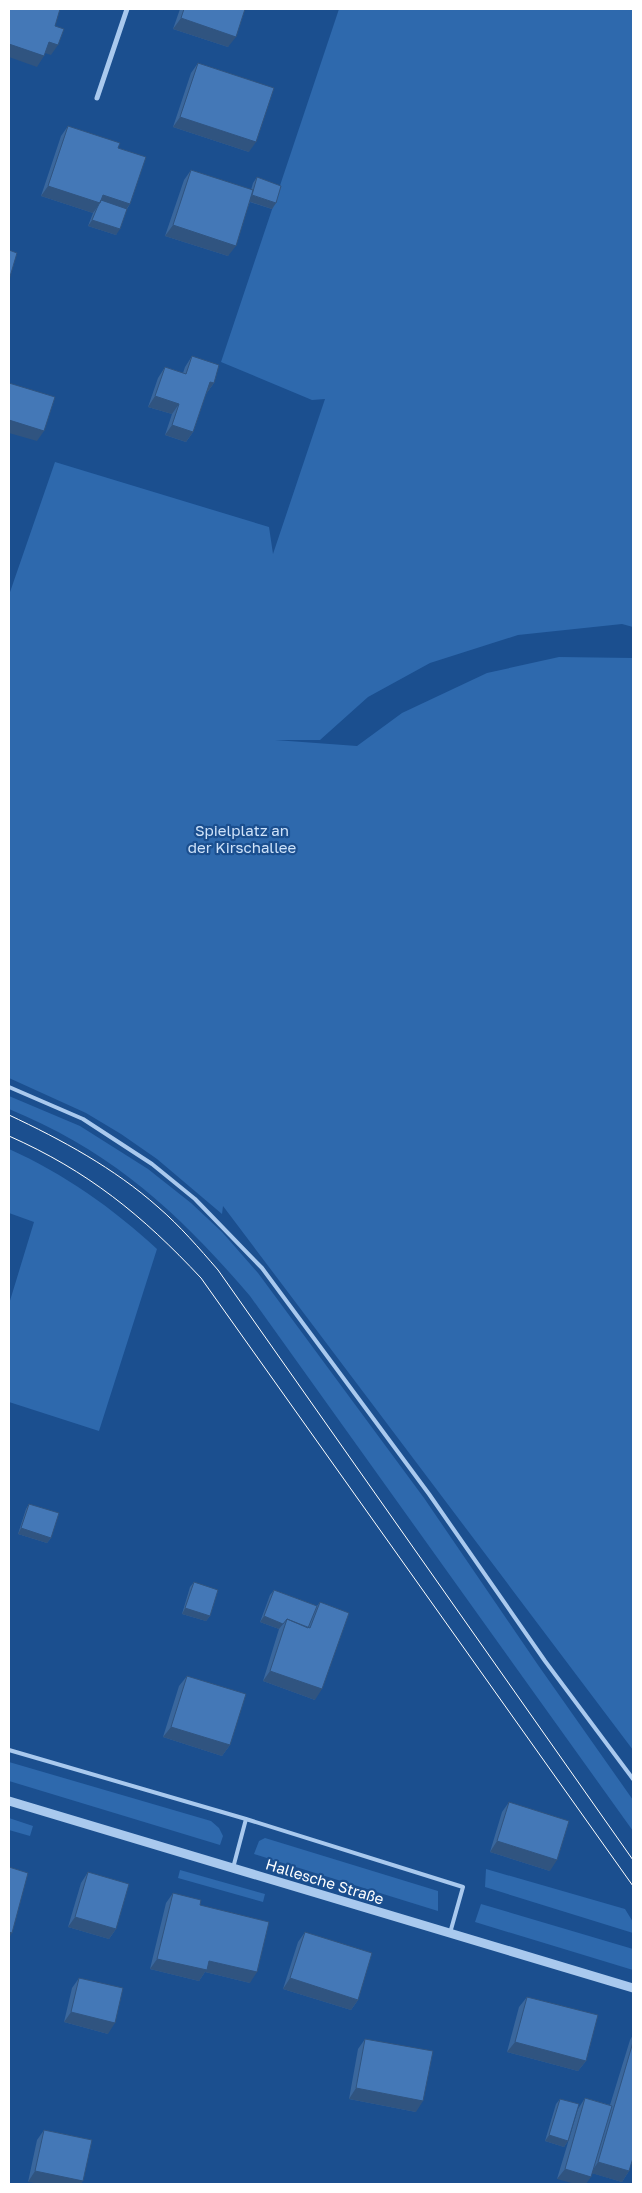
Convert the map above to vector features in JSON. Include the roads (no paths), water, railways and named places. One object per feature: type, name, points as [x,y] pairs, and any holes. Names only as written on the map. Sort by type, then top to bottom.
[{"type":"street","points":[[97,98],[127,9]]},
{"type":"street","name":"Hallesche Straße","points":[[9,1801],[633,1988]]},
{"type":"lane","points":[[9,1087],[83,1119],[152,1164],[195,1199],[262,1268],[429,1494],[545,1662],[633,1779]]},
{"type":"lane","points":[[9,1750],[246,1819],[463,1887],[450,1933]]},
{"type":"lane","points":[[233,1868],[246,1819]]},
{"type":"tram line","points":[[9,1115],[68,1145],[124,1180],[174,1222],[218,1270],[633,1860]]},
{"type":"tram line","points":[[9,1136],[64,1164],[112,1196],[157,1234],[201,1278],[633,1886]]},
{"type":"park label","name":"Spielplatz an der Kirschallee","points":[[242,838]]}]
